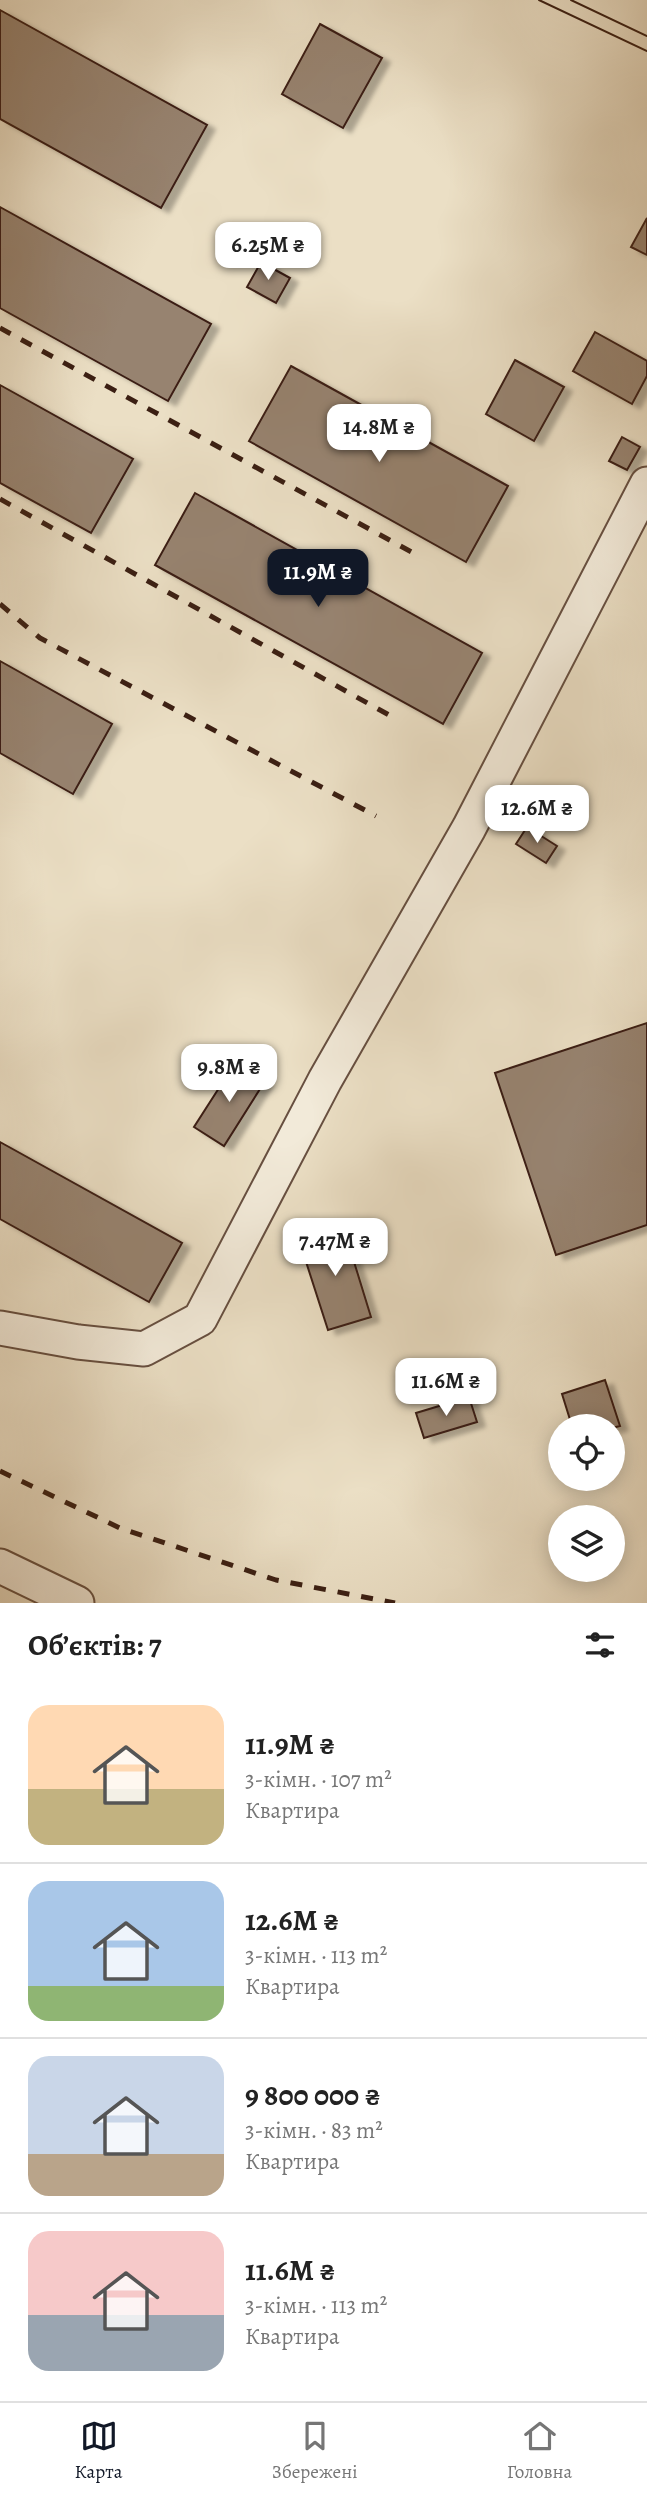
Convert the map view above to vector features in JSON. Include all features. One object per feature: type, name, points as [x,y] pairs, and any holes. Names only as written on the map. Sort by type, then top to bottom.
[{"type":"street","points":[[0,1328],[78,1342],[144,1349],[200,1319],[326,1080],[469,828],[647,484]]},
{"type":"street","points":[[0,1566],[76,1603]]},
{"type":"building","points":[[0,10],[207,125],[161,208],[0,119]]},
{"type":"building","points":[[320,24],[382,58],[343,128],[282,94]]},
{"type":"building","points":[[0,207],[211,324],[168,401],[0,308]]},
{"type":"building","points":[[647,218],[647,255],[631,247]]},
{"type":"building","points":[[261,262],[290,278],[276,303],[247,287]]},
{"type":"building","points":[[595,332],[647,361],[647,376],[632,404],[573,371]]},
{"type":"building","points":[[515,360],[564,387],[534,441],[486,414]]},
{"type":"building","points":[[291,366],[508,486],[466,562],[249,441]]},
{"type":"building","points":[[0,385],[133,459],[91,533],[0,483]]},
{"type":"building","points":[[622,437],[640,447],[627,470],[609,461]]},
{"type":"building","points":[[195,493],[482,653],[443,724],[155,565]]},
{"type":"building","points":[[0,661],[112,724],[73,794],[0,753]]},
{"type":"building","points":[[527,827],[557,846],[546,863],[516,844]]},
{"type":"building","points":[[647,1023],[647,1225],[556,1255],[495,1073]]},
{"type":"building","points":[[235,1063],[265,1081],[224,1146],[194,1127]]},
{"type":"building","points":[[0,1142],[182,1243],[149,1302],[0,1219]]},
{"type":"building","points":[[343,1226],[371,1317],[328,1330],[299,1240]]},
{"type":"building","points":[[605,1380],[616,1414],[568,1414],[562,1394]]},
{"type":"building","points":[[469,1397],[477,1422],[424,1438],[416,1413]]},
{"type":"tram line","points":[[539,0],[647,51]]},
{"type":"tram line","points":[[571,0],[647,36]]},
{"type":"railway","points":[[0,328],[417,555]]},
{"type":"railway","points":[[0,499],[398,720]]},
{"type":"railway","points":[[0,604],[40,638],[376,816]]},
{"type":"railway","points":[[0,1471],[120,1528],[276,1580],[395,1603]]}]
